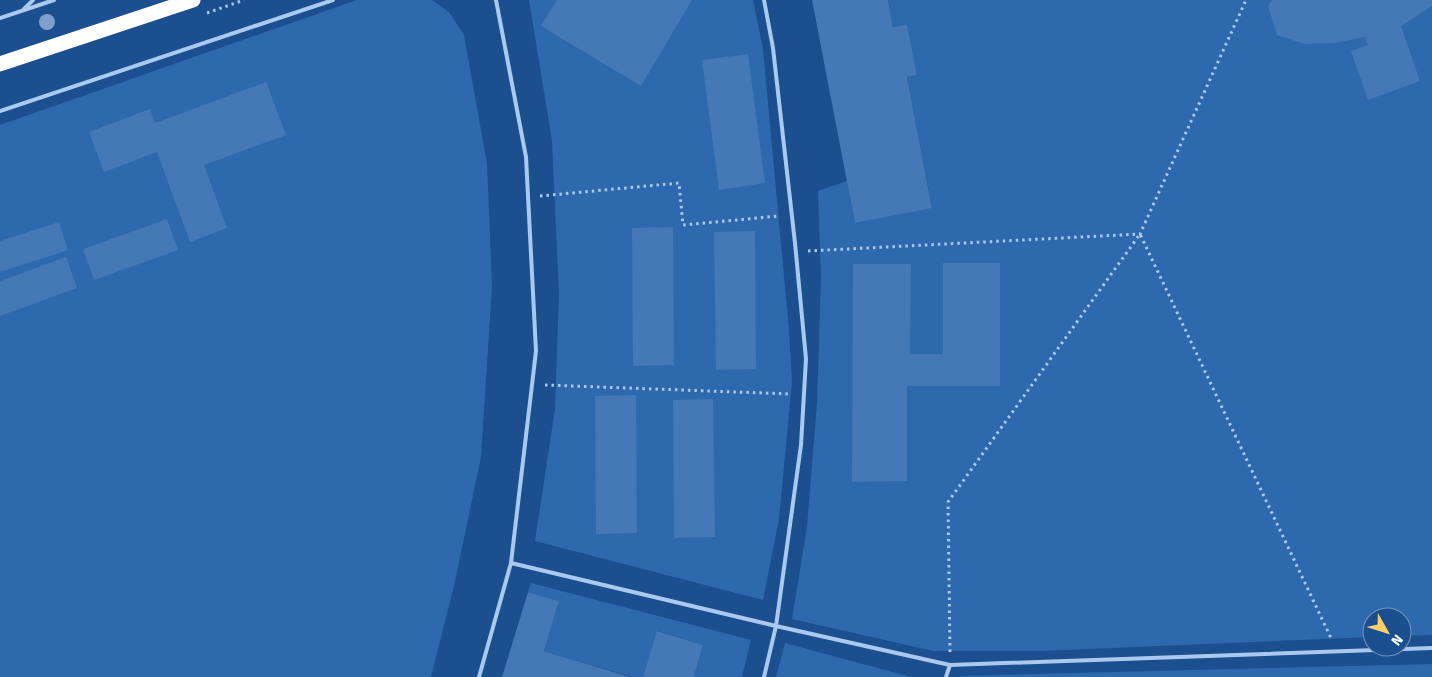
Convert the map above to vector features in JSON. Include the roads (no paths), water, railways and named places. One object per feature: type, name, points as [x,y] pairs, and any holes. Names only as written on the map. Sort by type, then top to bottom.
[{"type":"highway","points":[[0,64],[193,0]]},
{"type":"lane","points":[[22,10],[33,0]]},
{"type":"lane","points":[[0,18],[54,0]]},
{"type":"lane","points":[[0,111],[333,0]]},
{"type":"lane","points":[[479,677],[511,563],[536,351],[526,158],[496,0]]},
{"type":"lane","points":[[764,0],[773,48],[806,359],[801,445],[776,626],[764,677]]},
{"type":"lane","points":[[511,563],[950,665],[1432,648]]},
{"type":"lane","points":[[946,677],[950,665]]}]
